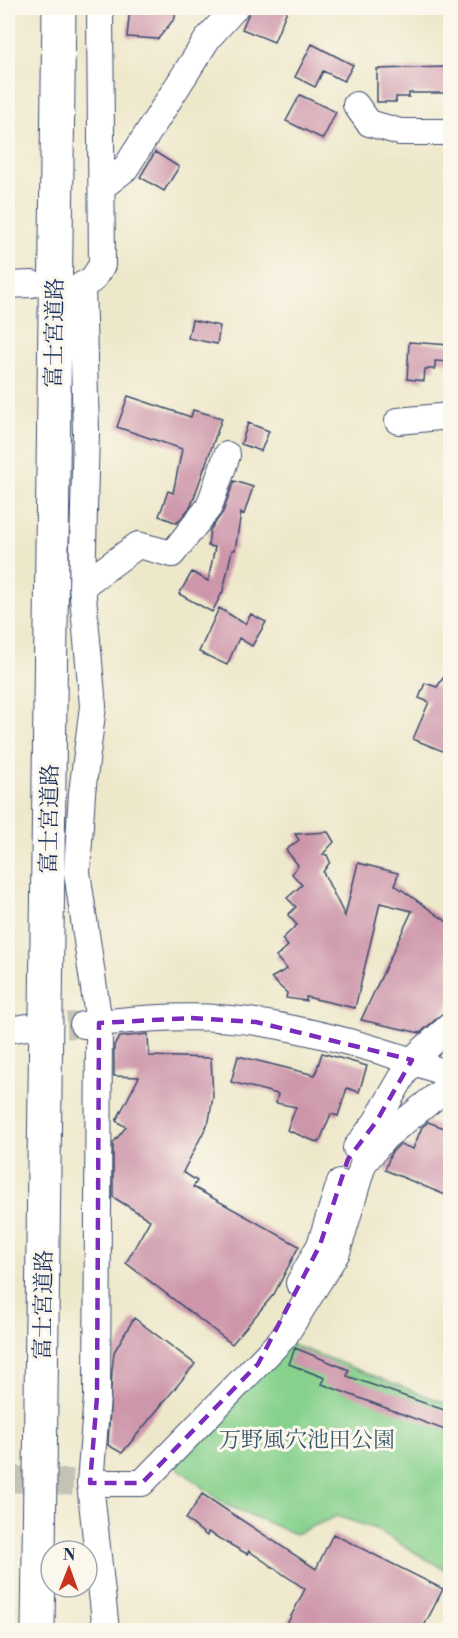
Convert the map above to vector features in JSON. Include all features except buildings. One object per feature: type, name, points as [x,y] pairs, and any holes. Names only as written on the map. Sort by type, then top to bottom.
[{"type":"highway","name":"富士宮道路","points":[[41,1539],[59,8]]},
{"type":"highway","name":"富士宮道路","points":[[38,1630],[39,1599]]},
{"type":"highway","points":[[44,1599],[52,1630]]},
{"type":"street","points":[[100,8],[102,265],[92,280],[82,285],[86,432],[82,586],[93,705],[82,793],[77,872],[91,1024],[97,1397],[90,1483],[106,1630]]},
{"type":"street","points":[[102,187],[125,169],[208,38],[235,8]]},
{"type":"street","points":[[356,105],[369,123],[400,132],[450,132]]},
{"type":"street","points":[[398,421],[450,416]]},
{"type":"street","points":[[82,586],[138,545],[172,554],[209,507],[227,455]]},
{"type":"street","points":[[91,1024],[191,1018],[256,1022],[412,1060],[450,1076]]},
{"type":"street","points":[[258,1364],[320,1245],[348,1159],[376,1122],[412,1060],[450,1026]]},
{"type":"street","points":[[90,1483],[142,1483],[284,1337],[337,1252],[363,1164],[385,1137],[450,1085]]},
{"type":"highlighted area","points":[[191,1018],[256,1022],[412,1060],[376,1122],[348,1159],[320,1245],[258,1364],[142,1483],[90,1483],[97,1397],[99,1023]]},
{"type":"green space","name":"万野風穴池田公園","points":[[288,1343],[450,1405],[450,1573],[376,1529],[337,1516],[295,1534],[226,1505],[170,1462]]},
{"type":"tunnel","points":[[28,1027],[83,1025]]},
{"type":"tunnel","points":[[8,1479],[90,1483]]}]
